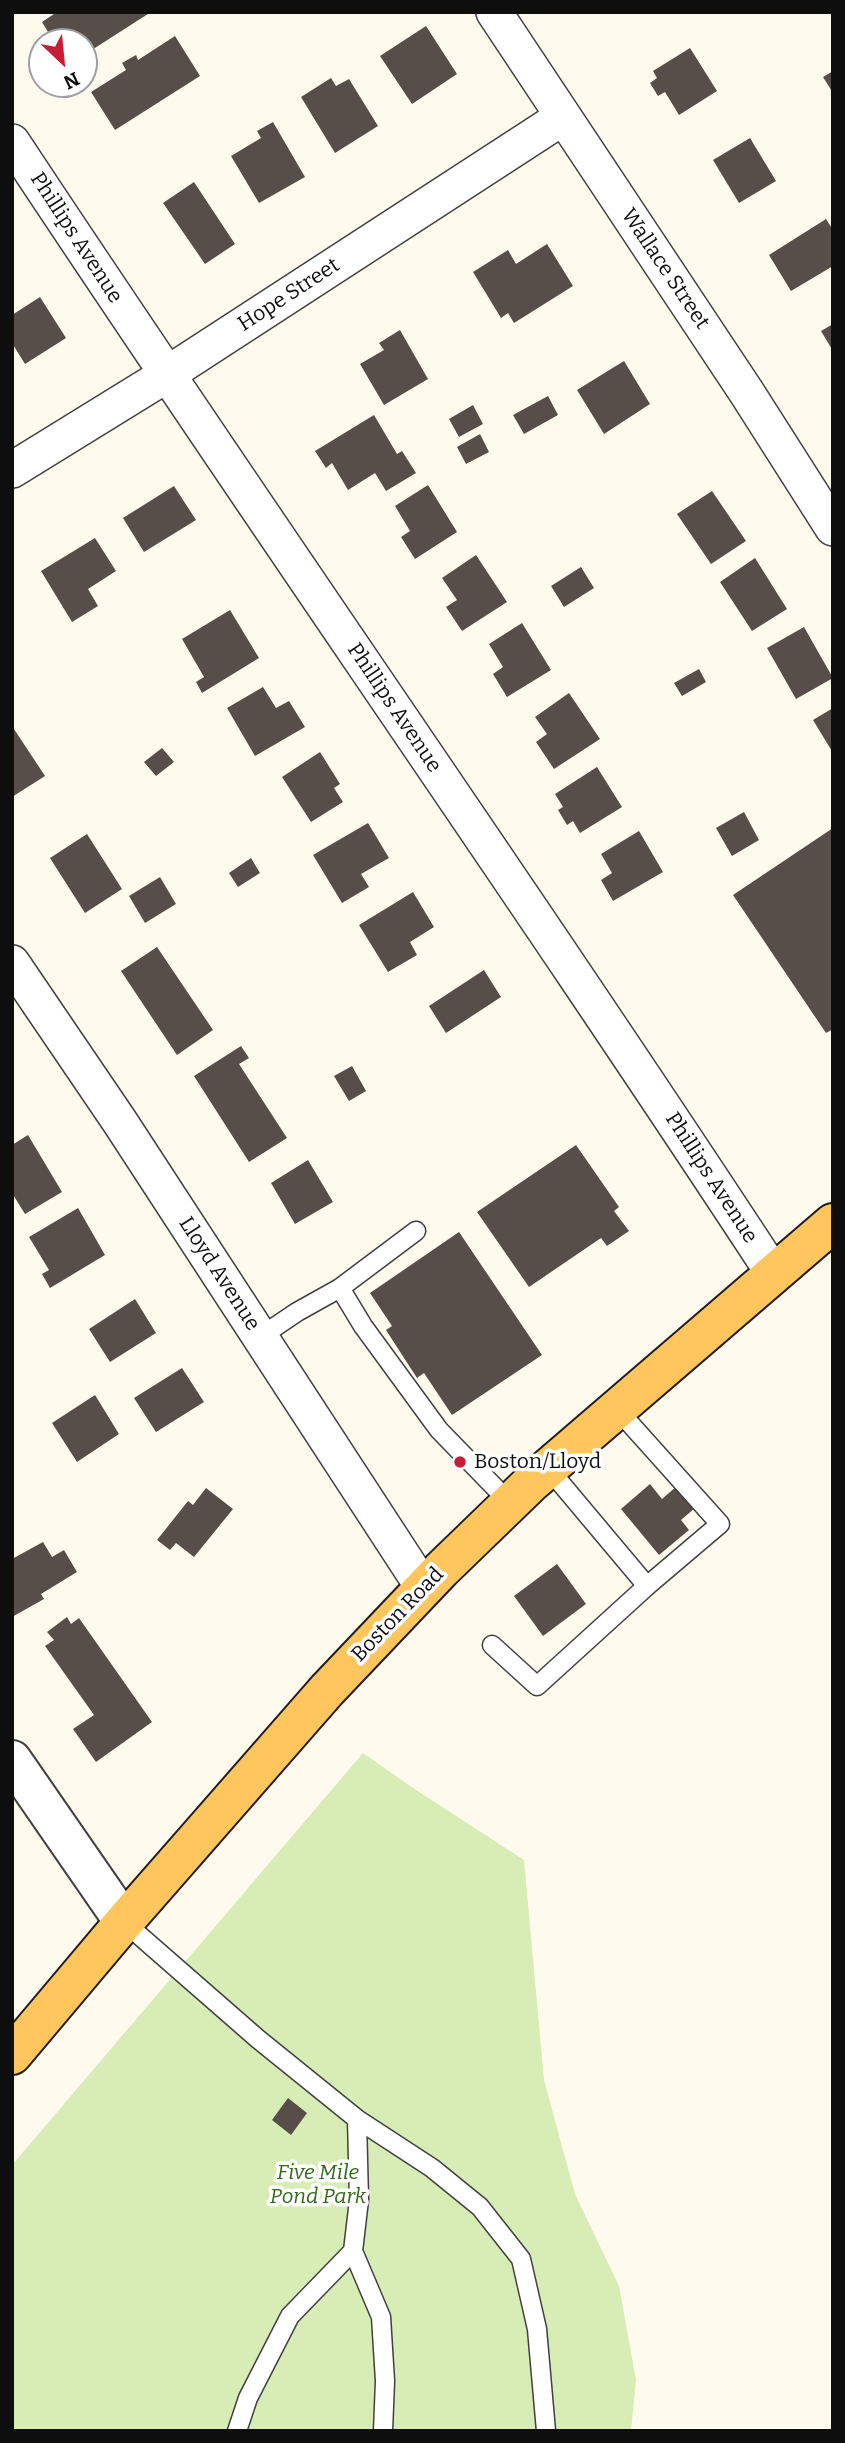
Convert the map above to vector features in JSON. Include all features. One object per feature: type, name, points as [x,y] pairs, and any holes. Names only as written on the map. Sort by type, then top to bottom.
[{"type":"main road","name":"Boston Road","points":[[12,2055],[124,1922],[327,1690],[423,1587],[548,1468],[833,1223]]},
{"type":"street","name":"Wallace Street","points":[[494,12],[747,393],[833,528]]},
{"type":"street","name":"Hope Street","points":[[12,470],[166,375],[563,117]]},
{"type":"street","name":"Phillips Avenue","points":[[12,142],[166,375],[592,999],[774,1274]]},
{"type":"street","name":"Lloyd Avenue","points":[[12,963],[120,1122],[423,1587]]},
{"type":"street","points":[[12,1760],[124,1922]]},
{"type":"lane","points":[[260,1337],[340,1288],[416,1231]]},
{"type":"lane","points":[[340,1288],[363,1326],[439,1430],[510,1503]]},
{"type":"lane","points":[[492,1645],[537,1686],[720,1524],[617,1409]]},
{"type":"lane","points":[[548,1468],[647,1586]]},
{"type":"lane","points":[[124,1922],[258,2039],[357,2119],[432,2168],[480,2207],[521,2259],[537,2329],[546,2431]]},
{"type":"lane","points":[[357,2119],[359,2200],[353,2251],[381,2318],[385,2381],[383,2431]]},
{"type":"lane","points":[[237,2431],[248,2398],[290,2316],[353,2251]]},
{"type":"green space","name":"Five Mile Pond Park","points":[[363,1753],[524,1860],[544,2080],[575,2194],[619,2286],[636,2380],[631,2431],[12,2431],[12,2165]]},
{"type":"building","points":[[57,12],[151,12],[98,46],[98,28],[46,28],[42,22]]},
{"type":"building","points":[[426,26],[457,74],[412,104],[380,56]]},
{"type":"building","points":[[175,36],[200,76],[115,130],[95,98],[98,98],[98,88],[126,70],[122,63],[136,55],[138,60]]},
{"type":"building","points":[[690,48],[717,91],[679,115],[665,92],[658,96],[650,83],[657,78],[653,71]]},
{"type":"building","points":[[833,71],[833,93],[823,77]]},
{"type":"building","points":[[331,78],[336,86],[349,79],[378,126],[335,153],[301,97]]},
{"type":"building","points":[[273,122],[305,177],[259,203],[231,156],[261,138],[257,131]]},
{"type":"building","points":[[750,138],[776,181],[739,203],[713,160]]},
{"type":"building","points":[[194,182],[235,244],[205,264],[163,203]]},
{"type":"building","points":[[826,219],[833,230],[833,266],[791,291],[769,255]]},
{"type":"building","points":[[547,244],[573,286],[514,323],[508,313],[501,318],[473,272],[508,250],[516,264]]},
{"type":"building","points":[[40,297],[66,338],[25,364],[12,343],[12,315]]},
{"type":"building","points":[[833,324],[833,351],[821,331]]},
{"type":"building","points":[[400,330],[428,379],[384,405],[360,364],[384,350],[379,343]]},
{"type":"building","points":[[624,361],[650,404],[604,434],[577,390]]},
{"type":"building","points":[[548,396],[558,415],[524,434],[513,415]]},
{"type":"building","points":[[473,405],[483,424],[459,437],[449,419]]},
{"type":"building","points":[[374,415],[397,454],[402,451],[416,473],[386,491],[375,473],[348,490],[332,463],[326,468],[315,451]]},
{"type":"building","points":[[480,434],[489,452],[466,464],[457,447]]},
{"type":"building","points":[[428,485],[457,532],[415,559],[401,537],[410,531],[395,506]]},
{"type":"building","points":[[174,486],[196,520],[144,552],[123,518]]},
{"type":"building","points":[[712,491],[746,541],[711,564],[677,514]]},
{"type":"building","points":[[95,538],[116,571],[88,589],[98,606],[72,622],[41,571]]},
{"type":"building","points":[[476,555],[507,602],[462,631],[446,607],[457,600],[442,578]]},
{"type":"building","points":[[755,558],[787,609],[752,631],[720,582]]},
{"type":"building","points":[[581,567],[594,588],[564,607],[551,586]]},
{"type":"building","points":[[230,610],[259,658],[202,693],[196,682],[204,677],[182,639]]},
{"type":"building","points":[[522,623],[551,670],[507,697],[493,674],[503,667],[489,644]]},
{"type":"building","points":[[804,627],[833,678],[796,699],[767,648]]},
{"type":"building","points":[[699,669],[706,682],[682,696],[674,683]]},
{"type":"building","points":[[263,687],[276,708],[289,701],[305,727],[255,756],[227,708]]},
{"type":"building","points":[[569,693],[600,739],[554,769],[536,742],[547,734],[535,717]]},
{"type":"building","points":[[833,708],[833,753],[813,720]]},
{"type":"building","points":[[12,726],[45,776],[12,797]]},
{"type":"building","points":[[162,748],[174,762],[156,776],[144,762]]},
{"type":"building","points":[[320,752],[340,784],[334,788],[343,802],[311,822],[282,777]]},
{"type":"building","points":[[597,767],[622,807],[580,833],[573,821],[567,825],[558,810],[563,807],[555,794]]},
{"type":"building","points":[[744,812],[759,840],[732,856],[716,828]]},
{"type":"building","points":[[368,823],[389,858],[361,874],[369,887],[342,903],[313,855]]},
{"type":"building","points":[[833,828],[833,1029],[826,1033],[733,895]]},
{"type":"building","points":[[639,831],[663,872],[613,901],[601,880],[612,873],[601,854]]},
{"type":"building","points":[[87,834],[122,889],[85,913],[50,858]]},
{"type":"building","points":[[251,858],[260,873],[238,887],[229,873]]},
{"type":"building","points":[[160,877],[176,904],[145,923],[129,896]]},
{"type":"building","points":[[413,892],[434,927],[410,942],[417,955],[388,972],[359,925]]},
{"type":"building","points":[[157,947],[213,1030],[177,1055],[121,971]]},
{"type":"building","points":[[484,970],[501,997],[446,1033],[429,1006]]},
{"type":"building","points":[[241,1046],[249,1058],[239,1064],[287,1138],[249,1162],[194,1076]]},
{"type":"building","points":[[352,1066],[366,1091],[349,1101],[334,1076]]},
{"type":"building","points":[[28,1135],[62,1192],[25,1214],[12,1193],[12,1145]]},
{"type":"building","points":[[576,1145],[619,1207],[614,1211],[629,1231],[607,1246],[601,1238],[529,1287],[477,1212]]},
{"type":"building","points":[[308,1160],[333,1202],[295,1224],[271,1183]]},
{"type":"building","points":[[78,1208],[105,1255],[50,1288],[42,1274],[49,1270],[29,1237]]},
{"type":"building","points":[[459,1232],[542,1355],[452,1415],[424,1373],[417,1378],[386,1330],[392,1326],[370,1293]]},
{"type":"building","points":[[135,1299],[156,1333],[110,1362],[89,1329]]},
{"type":"building","points":[[182,1368],[204,1402],[156,1432],[134,1398]]},
{"type":"building","points":[[95,1395],[119,1434],[77,1462],[52,1423]]},
{"type":"building","points":[[650,1484],[662,1499],[677,1486],[695,1508],[681,1520],[689,1530],[659,1555],[621,1509]]},
{"type":"building","points":[[206,1488],[233,1509],[194,1557],[176,1543],[170,1550],[157,1540],[188,1501],[193,1505]]},
{"type":"building","points":[[43,1542],[52,1557],[64,1550],[77,1572],[41,1594],[44,1599],[12,1617],[12,1559]]},
{"type":"building","points":[[557,1564],[586,1604],[543,1636],[514,1596]]},
{"type":"building","points":[[67,1617],[71,1624],[79,1618],[152,1722],[96,1762],[73,1729],[94,1715],[45,1646],[54,1640],[47,1632]]},
{"type":"building","points":[[288,2098],[307,2113],[291,2135],[272,2120]]},
{"type":"place","name":"Boston/Lloyd","points":[[460,1462]]}]
